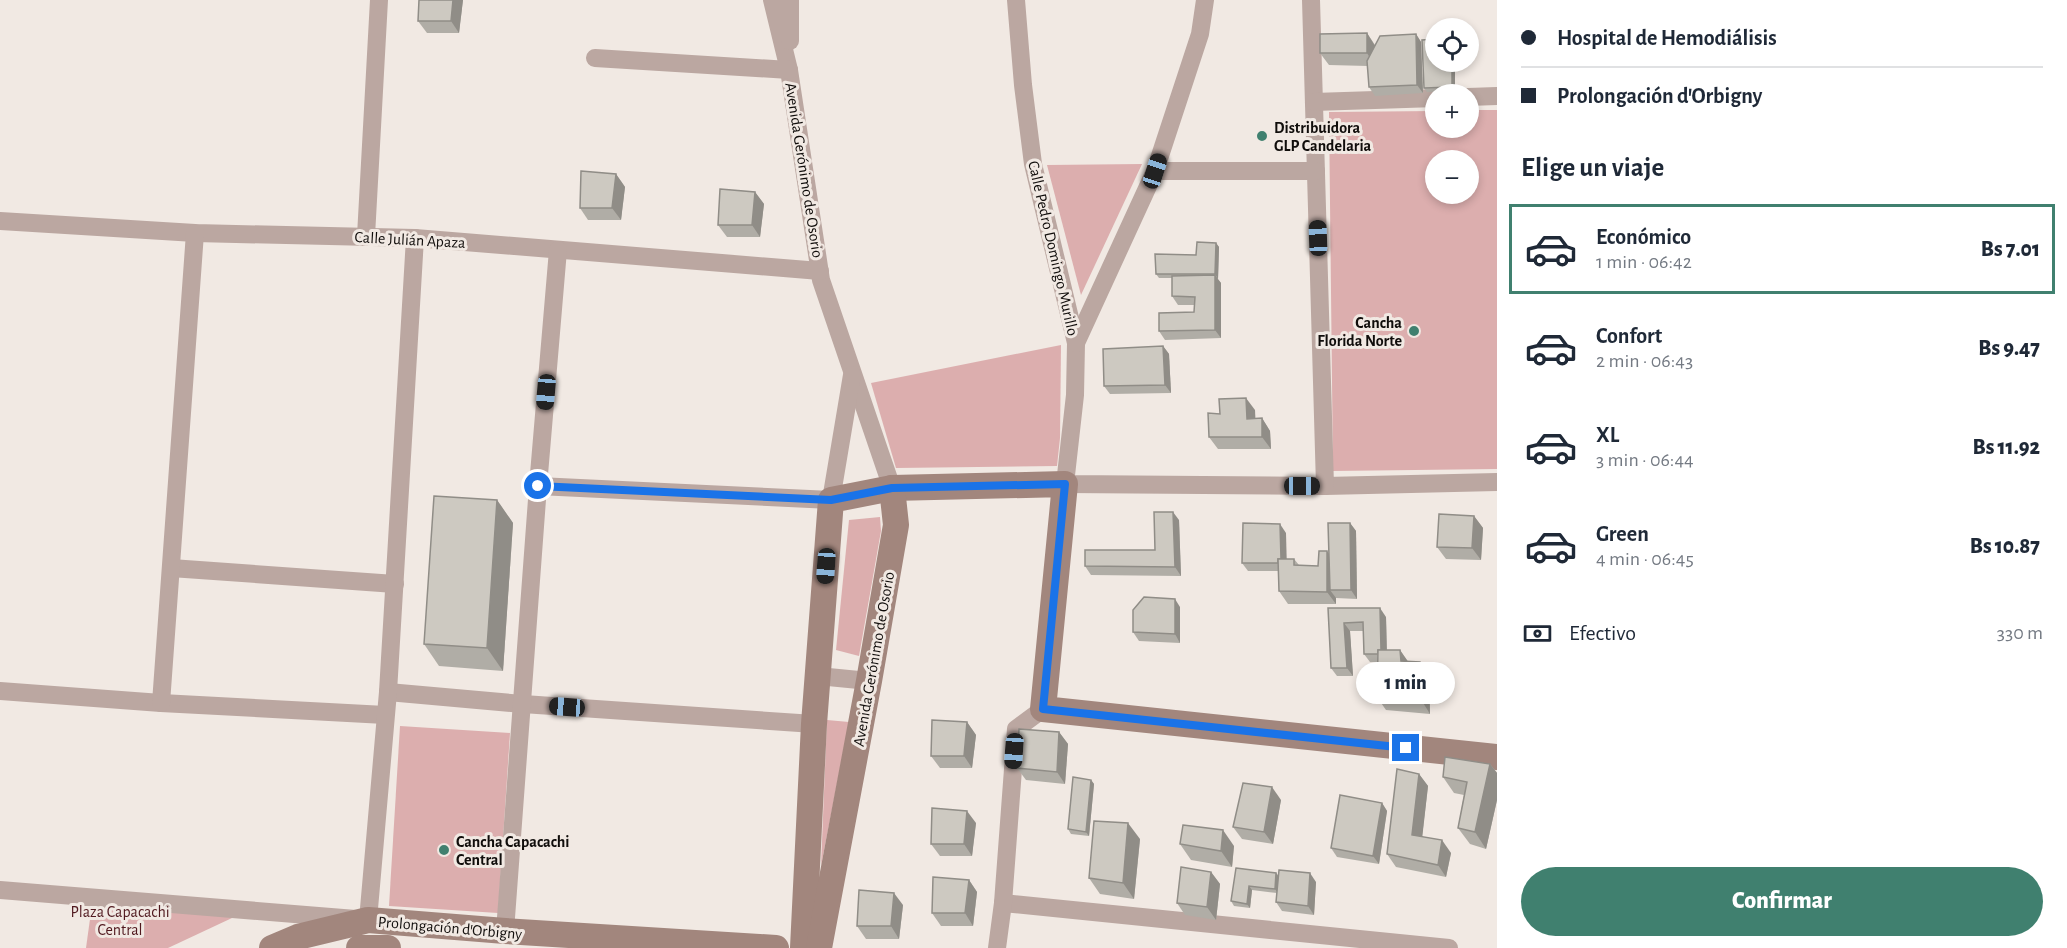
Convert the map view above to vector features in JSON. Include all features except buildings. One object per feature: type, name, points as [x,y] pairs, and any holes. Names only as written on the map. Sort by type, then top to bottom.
[{"type":"street","points":[[366,236],[380,0]]},
{"type":"street","name":"Avenida Gerónimo de Osorio","points":[[772,0],[789,70],[820,271],[852,374],[892,488],[896,525],[819,948]]},
{"type":"street","name":"Avenida Gerónimo de Osorio","points":[[789,70],[790,0]]},
{"type":"street","name":"Calle Pedro Domingo Murillo","points":[[1016,0],[1023,85],[1033,164],[1076,343],[1075,394],[1043,709]]},
{"type":"street","points":[[1076,343],[1155,171],[1200,34],[1205,0]]},
{"type":"street","points":[[1311,0],[1325,486]]},
{"type":"street","points":[[594,58],[789,70]]},
{"type":"street","points":[[1479,97],[1497,96]]},
{"type":"street","points":[[1314,102],[1425,98]]},
{"type":"street","points":[[1155,171],[1316,171]]},
{"type":"street","name":"Calle Julián Apaza","points":[[0,221],[195,233],[414,238],[820,271]]},
{"type":"street","points":[[162,703],[195,233]]},
{"type":"street","points":[[0,891],[368,920],[388,692],[414,238]]},
{"type":"street","points":[[505,931],[558,250]]},
{"type":"street","name":"Avenida Gerónimo de Osorio","points":[[803,948],[814,724],[831,500],[852,374]]},
{"type":"street","points":[[538,486],[831,500],[892,488],[1065,484],[1325,486],[1497,482]]},
{"type":"street","points":[[171,568],[395,584]]},
{"type":"street","points":[[818,676],[869,681]]},
{"type":"street","points":[[0,691],[162,703],[385,715]]},
{"type":"street","points":[[388,692],[523,704],[814,724]]},
{"type":"street","points":[[997,948],[1003,903],[1016,729],[1043,709],[1497,757]]},
{"type":"street","points":[[1003,903],[1449,948]]},
{"type":"street","name":"Prolongación d'Orbigny","points":[[272,948],[298,937],[368,920],[776,948]]},
{"type":"street","name":"Prolongación d'Orbigny","points":[[359,948],[388,948]]},
{"type":"green space","name":"Cancha Florida Norte","points":[[1479,110],[1497,110],[1497,469],[1333,471],[1329,112],[1425,111],[1425,138],[1479,138]]},
{"type":"green space","points":[[1142,164],[1081,295],[1047,165]]},
{"type":"green space","points":[[1061,345],[1060,438],[1057,466],[896,468],[871,383]]},
{"type":"green space","points":[[880,517],[881,531],[859,656],[836,650],[849,520]]},
{"type":"green space","points":[[827,720],[849,722],[821,866]]},
{"type":"green space","points":[[400,726],[510,733],[498,913],[389,906]]},
{"type":"green space","name":"Plaza Capacachi Central","points":[[94,890],[260,905],[168,948],[86,948]]},
{"type":"place","name":"Distribuidora GLP Candelaria","points":[[1262,136]]},
{"type":"place","name":"Cancha Florida Norte","points":[[1414,331]]},
{"type":"place","name":"Cancha Capacachi Central","points":[[444,850]]},
{"type":"route","points":[[538,486],[831,500],[892,488],[1065,484],[1043,709],[1406,748]]}]
